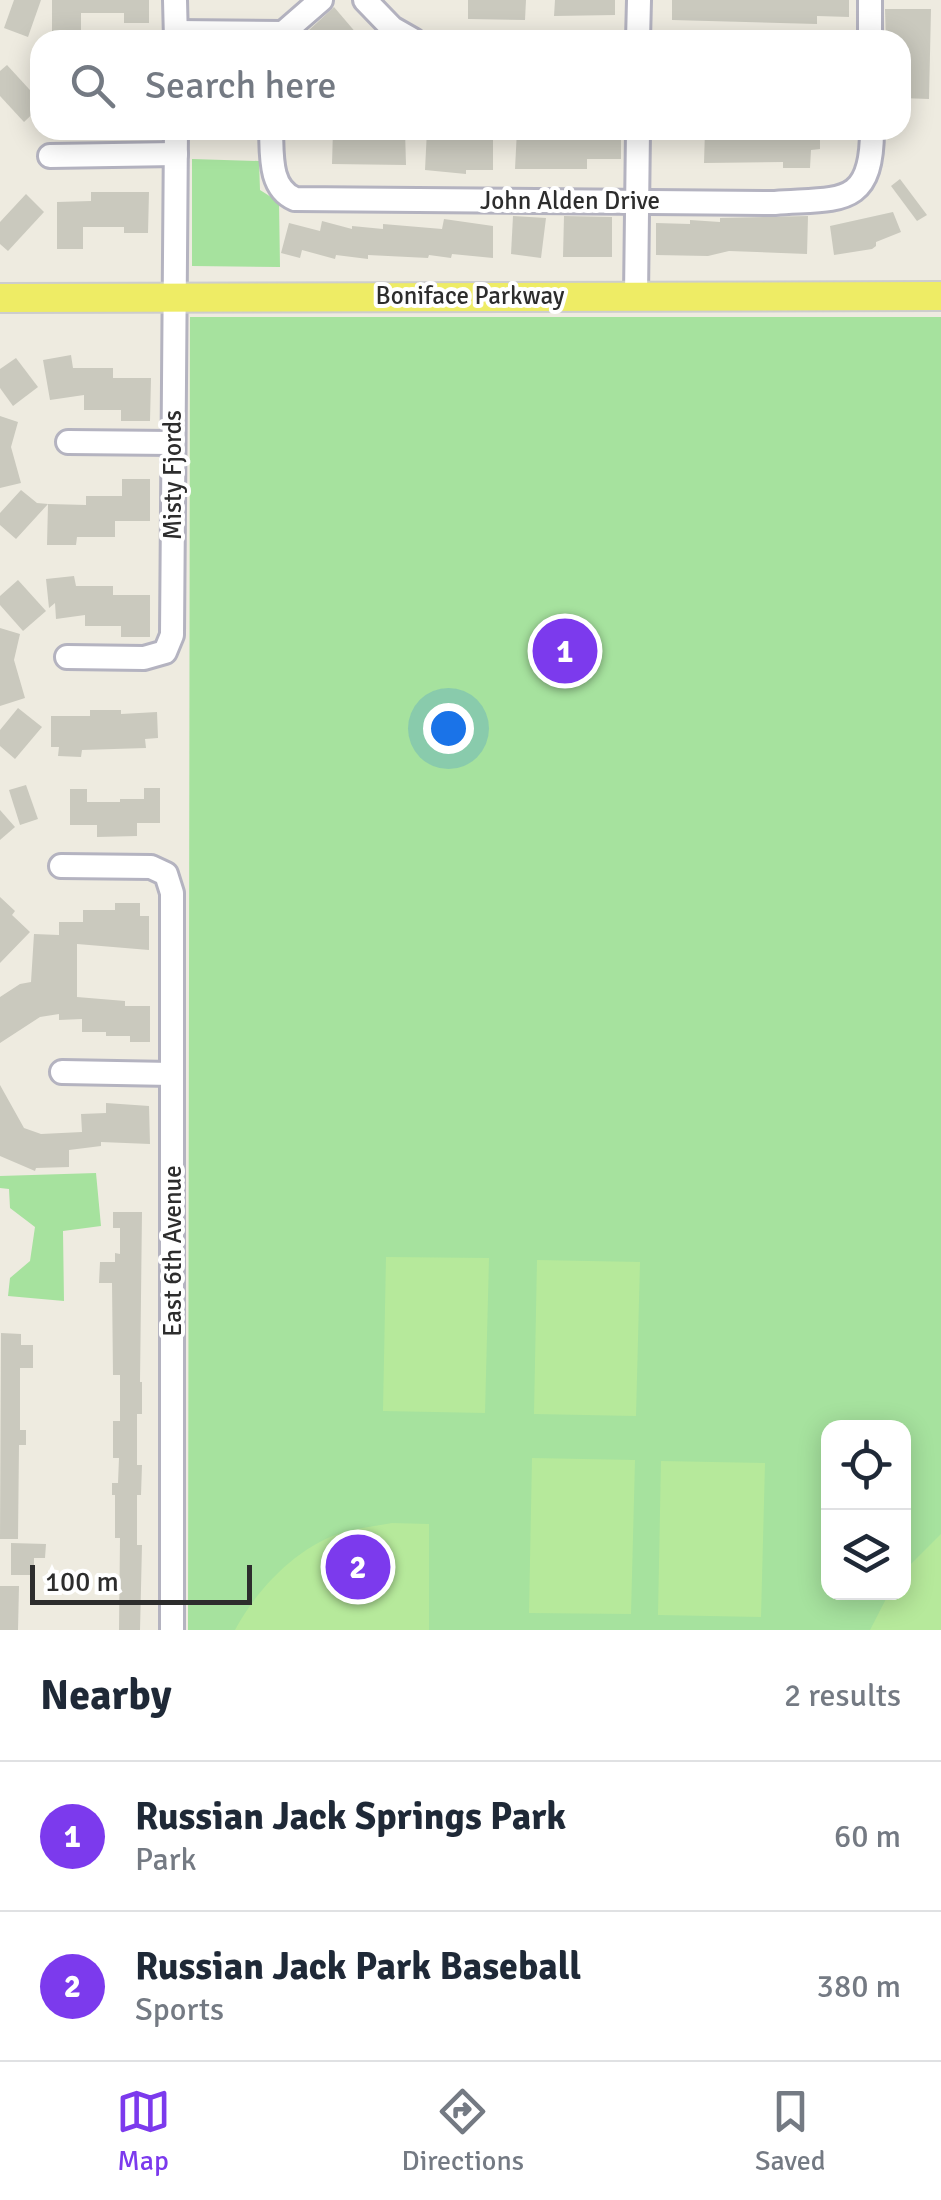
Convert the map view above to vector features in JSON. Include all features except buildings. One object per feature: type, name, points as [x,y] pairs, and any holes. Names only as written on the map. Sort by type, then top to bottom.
[{"type":"main road","name":"Boniface Parkway","points":[[0,298],[941,296]]},
{"type":"street","points":[[175,0],[176,30]]},
{"type":"street","points":[[288,30],[321,0]]},
{"type":"street","points":[[365,0],[396,30]]},
{"type":"street","points":[[638,0],[638,30]]},
{"type":"street","points":[[870,0],[870,30]]},
{"type":"street","points":[[175,296],[176,140]]},
{"type":"street","name":"John Alden Drive","points":[[272,140],[274,174],[285,195],[296,199],[775,203],[839,198],[852,193],[865,182],[871,167],[872,140]]},
{"type":"street","points":[[636,295],[638,140]]},
{"type":"street","points":[[50,156],[176,154]]},
{"type":"street","name":"Misty Fjords","points":[[67,657],[144,658],[165,652],[172,635],[175,296]]},
{"type":"street","points":[[68,442],[172,442]]},
{"type":"street","name":"East 6th Avenue","points":[[61,866],[151,867],[166,874],[172,893],[172,1630]]},
{"type":"street","points":[[62,1072],[172,1074]]},
{"type":"green space","points":[[192,159],[259,161],[260,190],[279,202],[280,267],[192,266]]},
{"type":"green space","points":[[190,317],[941,317],[941,1630],[188,1630]]},
{"type":"green space","points":[[96,1173],[101,1226],[63,1231],[64,1301],[8,1296],[10,1278],[30,1261],[35,1227],[10,1208],[9,1189],[0,1188],[0,1176]]},
{"type":"green space","points":[[386,1257],[489,1258],[485,1413],[383,1411]]},
{"type":"green space","points":[[537,1260],[640,1262],[636,1416],[534,1414]]},
{"type":"green space","points":[[532,1458],[635,1460],[631,1614],[529,1613]]},
{"type":"green space","points":[[661,1461],[765,1463],[761,1617],[658,1615]]},
{"type":"green space","points":[[392,1523],[429,1524],[429,1630],[235,1630],[267,1585],[311,1547],[345,1532]]},
{"type":"green space","points":[[941,1534],[941,1630],[870,1630],[885,1600],[911,1600],[911,1564]]},
{"type":"place","name":"Russian Jack Springs Park","points":[[565,651]]},
{"type":"place","name":"Russian Jack Park Baseball","points":[[358,1567]]}]
